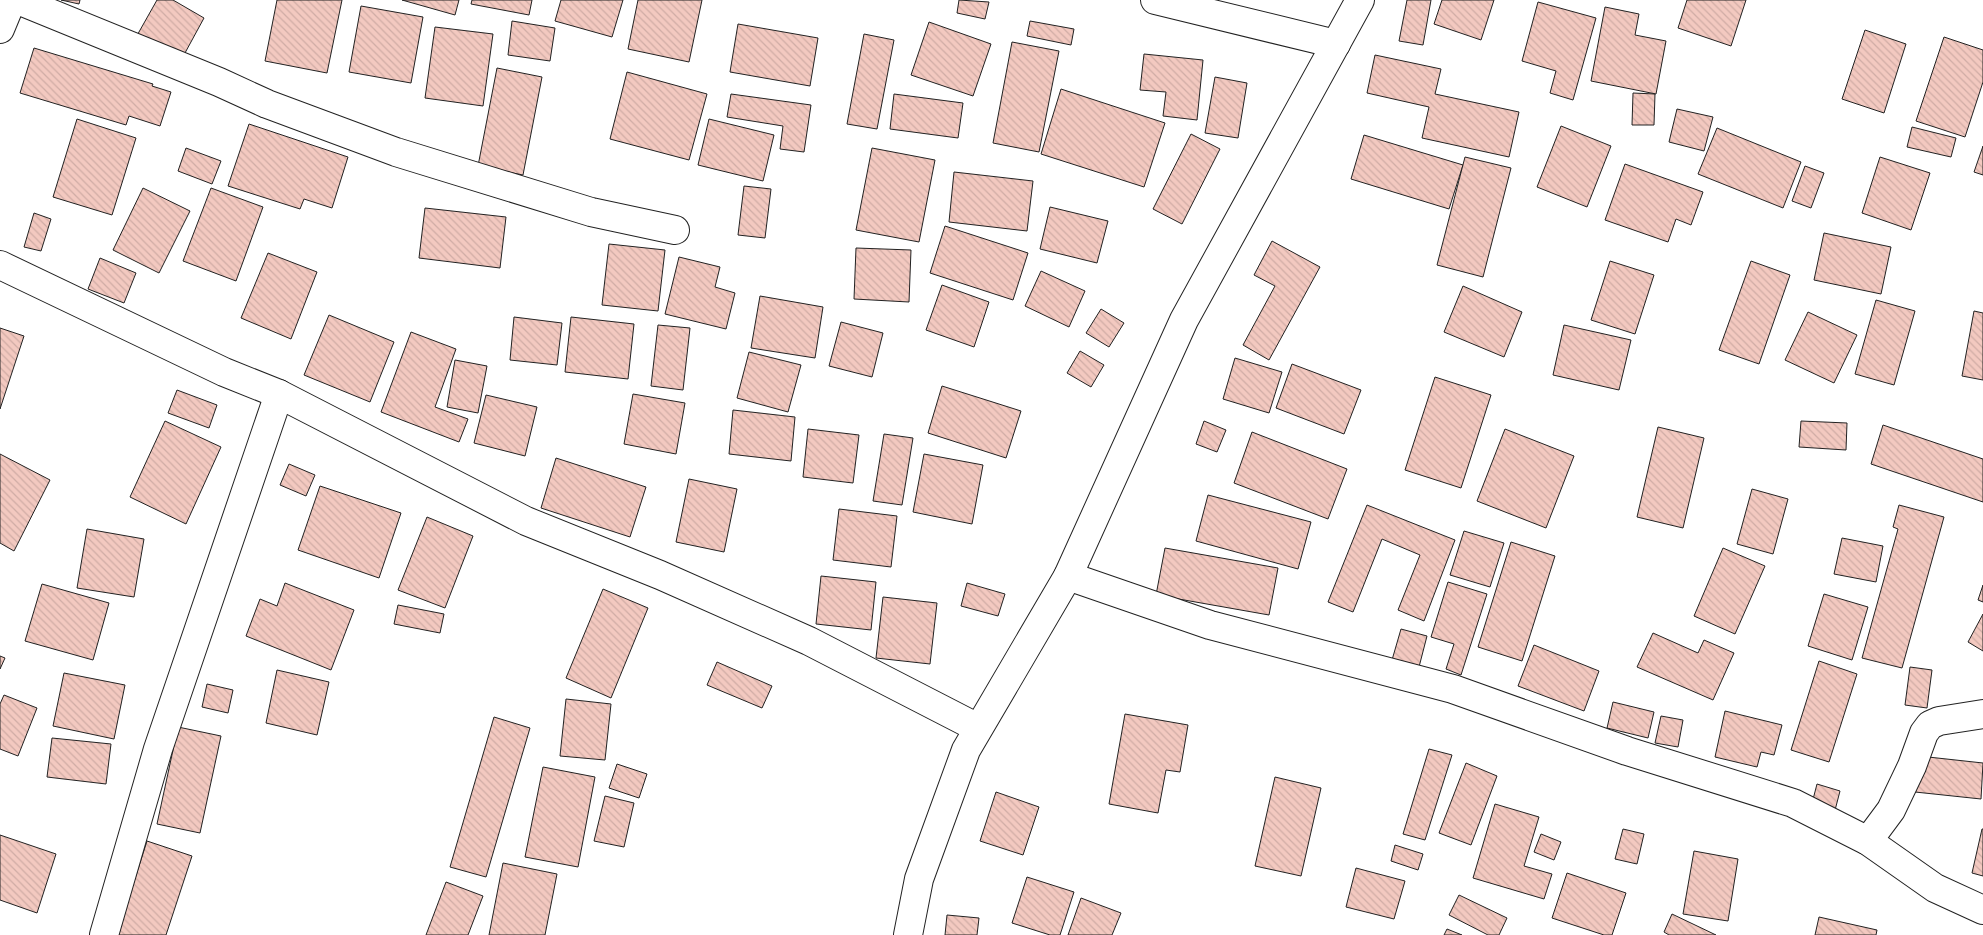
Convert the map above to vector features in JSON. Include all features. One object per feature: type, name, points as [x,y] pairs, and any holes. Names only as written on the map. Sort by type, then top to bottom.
[{"type":"street","points":[[0,28],[12,0]]},
{"type":"street","points":[[18,0],[326,128],[396,152],[591,212],[674,230]]},
{"type":"street","points":[[1155,0],[1336,44]]},
{"type":"street","points":[[908,935],[919,879],[966,750],[1068,576],[1184,320],[1360,0]]},
{"type":"street","points":[[0,265],[224,372],[279,394],[526,521],[660,575],[810,641],[978,728]]},
{"type":"street","points":[[104,935],[158,749],[279,394]]},
{"type":"street","points":[[1068,576],[1210,625],[1452,689],[1627,751],[1793,803],[1868,841],[1934,888],[1983,910]]},
{"type":"street","points":[[1868,841],[1890,810],[1912,766],[1924,733],[1930,726],[1939,721],[1983,714]]},
{"type":"building","points":[[61,0],[80,0],[79,4]]},
{"type":"building","points":[[157,0],[173,0],[204,18],[179,64],[135,39]]},
{"type":"building","points":[[277,0],[342,0],[327,73],[265,61]]},
{"type":"building","points":[[402,0],[459,0],[455,15]]},
{"type":"building","points":[[472,0],[532,0],[529,15],[471,4]]},
{"type":"building","points":[[561,0],[623,0],[612,37],[555,21]]},
{"type":"building","points":[[638,0],[702,0],[689,62],[628,49]]},
{"type":"building","points":[[959,0],[989,2],[985,19],[957,13]]},
{"type":"building","points":[[1407,0],[1431,0],[1423,45],[1399,41]]},
{"type":"building","points":[[1442,0],[1494,0],[1481,40],[1434,24]]},
{"type":"building","points":[[1687,0],[1746,0],[1731,46],[1678,28]]},
{"type":"building","points":[[1538,2],[1596,18],[1573,100],[1550,93],[1556,71],[1522,61]]},
{"type":"building","points":[[361,6],[423,17],[411,83],[349,72]]},
{"type":"building","points":[[1605,7],[1639,14],[1635,35],[1666,41],[1656,94],[1591,81]]},
{"type":"building","points":[[512,21],[555,28],[550,61],[508,55]]},
{"type":"building","points":[[1030,21],[1074,29],[1071,45],[1027,36]]},
{"type":"building","points":[[929,22],[991,44],[973,96],[911,75]]},
{"type":"building","points":[[738,24],[818,38],[810,86],[730,72]]},
{"type":"building","points":[[435,27],[493,34],[483,106],[425,98]]},
{"type":"building","points":[[1865,30],[1906,44],[1884,113],[1842,99]]},
{"type":"building","points":[[864,34],[894,40],[877,129],[847,124]]},
{"type":"building","points":[[1944,37],[1983,50],[1983,82],[1965,137],[1916,121]]},
{"type":"building","points":[[1012,42],[1059,51],[1039,152],[993,143]]},
{"type":"building","points":[[34,48],[153,84],[152,86],[171,92],[160,126],[129,116],[126,125],[20,93]]},
{"type":"building","points":[[1144,54],[1203,60],[1197,120],[1163,116],[1166,92],[1140,90]]},
{"type":"building","points":[[1375,55],[1441,69],[1435,94],[1519,112],[1509,157],[1422,138],[1429,107],[1367,93]]},
{"type":"building","points":[[497,68],[542,77],[523,175],[478,166]]},
{"type":"building","points":[[627,72],[707,94],[689,160],[610,139]]},
{"type":"building","points":[[1215,77],[1247,83],[1238,138],[1205,133]]},
{"type":"building","points":[[1061,89],[1165,123],[1144,187],[1041,154]]},
{"type":"building","points":[[1633,93],[1655,94],[1654,125],[1632,125]]},
{"type":"building","points":[[731,94],[811,105],[804,152],[780,149],[783,126],[727,117]]},
{"type":"building","points":[[894,94],[963,103],[958,138],[890,129]]},
{"type":"building","points":[[1677,109],[1713,117],[1704,151],[1669,142]]},
{"type":"building","points":[[77,119],[136,138],[112,215],[53,197]]},
{"type":"building","points":[[709,119],[774,135],[763,181],[698,165]]},
{"type":"building","points":[[249,124],[348,157],[332,208],[304,199],[300,209],[228,186]]},
{"type":"building","points":[[1561,126],[1611,146],[1587,207],[1537,187]]},
{"type":"building","points":[[1912,127],[1956,138],[1951,157],[1907,147]]},
{"type":"building","points":[[1717,128],[1801,162],[1783,208],[1698,174]]},
{"type":"building","points":[[1191,134],[1220,149],[1182,224],[1153,209]]},
{"type":"building","points":[[1364,135],[1463,165],[1449,209],[1351,179]]},
{"type":"building","points":[[1983,146],[1983,175],[1974,172]]},
{"type":"building","points":[[186,148],[221,161],[212,184],[178,171]]},
{"type":"building","points":[[872,148],[935,160],[919,242],[856,230]]},
{"type":"building","points":[[1465,157],[1511,168],[1483,277],[1437,265]]},
{"type":"building","points":[[1880,157],[1930,173],[1911,230],[1862,213]]},
{"type":"building","points":[[1625,164],[1703,192],[1691,225],[1676,219],[1668,242],[1605,220]]},
{"type":"building","points":[[1805,166],[1824,173],[1811,208],[1792,201]]},
{"type":"building","points":[[954,172],[1033,181],[1027,231],[949,222]]},
{"type":"building","points":[[744,186],[771,189],[765,238],[738,235]]},
{"type":"building","points":[[143,188],[190,211],[159,273],[113,250]]},
{"type":"building","points":[[211,188],[263,207],[236,281],[183,261]]},
{"type":"building","points":[[1050,207],[1108,221],[1097,263],[1040,249]]},
{"type":"building","points":[[425,208],[506,217],[500,268],[419,258]]},
{"type":"building","points":[[34,213],[51,219],[41,251],[24,247]]},
{"type":"building","points":[[945,226],[1028,253],[1013,300],[930,273]]},
{"type":"building","points":[[1824,233],[1891,247],[1881,294],[1814,280]]},
{"type":"building","points":[[1272,241],[1320,267],[1269,360],[1243,345],[1275,286],[1254,275]]},
{"type":"building","points":[[609,244],[665,250],[658,311],[602,305]]},
{"type":"building","points":[[856,248],[911,250],[909,302],[854,299]]},
{"type":"building","points":[[268,253],[317,272],[291,339],[241,318]]},
{"type":"building","points":[[679,257],[720,267],[715,287],[735,293],[726,329],[665,314]]},
{"type":"building","points":[[100,258],[136,273],[124,303],[88,289]]},
{"type":"building","points":[[1610,261],[1654,275],[1635,334],[1591,320]]},
{"type":"building","points":[[1751,261],[1790,275],[1759,364],[1719,350]]},
{"type":"building","points":[[1041,271],[1085,291],[1069,327],[1025,306]]},
{"type":"building","points":[[942,285],[989,302],[974,347],[926,330]]},
{"type":"building","points":[[1463,286],[1522,312],[1504,357],[1444,332]]},
{"type":"building","points":[[760,296],[823,307],[815,358],[751,348]]},
{"type":"building","points":[[1876,300],[1915,311],[1894,385],[1855,374]]},
{"type":"building","points":[[1101,309],[1124,323],[1109,347],[1086,333]]},
{"type":"building","points":[[1974,311],[1983,313],[1983,380],[1962,376]]},
{"type":"building","points":[[1808,312],[1857,335],[1834,383],[1785,360]]},
{"type":"building","points":[[329,315],[394,342],[370,402],[304,375]]},
{"type":"building","points":[[514,317],[562,323],[557,365],[510,360]]},
{"type":"building","points":[[571,317],[634,324],[628,379],[565,372]]},
{"type":"building","points":[[841,322],[883,333],[872,377],[829,366]]},
{"type":"building","points":[[658,325],[690,328],[683,390],[651,386]]},
{"type":"building","points":[[1564,325],[1631,340],[1619,390],[1553,375]]},
{"type":"building","points":[[0,328],[24,336],[0,409]]},
{"type":"building","points":[[411,332],[456,349],[435,407],[468,419],[459,442],[381,412]]},
{"type":"building","points":[[1080,351],[1104,365],[1091,387],[1067,373]]},
{"type":"building","points":[[749,352],[801,365],[788,412],[737,398]]},
{"type":"building","points":[[1235,358],[1282,372],[1269,413],[1223,399]]},
{"type":"building","points":[[455,360],[487,366],[478,413],[447,407]]},
{"type":"building","points":[[1292,364],[1361,390],[1344,434],[1276,408]]},
{"type":"building","points":[[1435,377],[1491,395],[1461,488],[1405,470]]},
{"type":"building","points":[[942,386],[1021,411],[1006,458],[928,433]]},
{"type":"building","points":[[177,390],[217,405],[209,428],[168,413]]},
{"type":"building","points":[[633,394],[685,403],[676,454],[624,444]]},
{"type":"building","points":[[486,395],[537,407],[525,456],[474,443]]},
{"type":"building","points":[[733,410],[795,417],[791,461],[729,454]]},
{"type":"building","points":[[165,421],[221,447],[186,524],[130,497]]},
{"type":"building","points":[[1204,421],[1226,430],[1217,452],[1196,444]]},
{"type":"building","points":[[1801,421],[1847,423],[1846,450],[1799,447]]},
{"type":"building","points":[[1883,425],[1983,459],[1983,502],[1871,464]]},
{"type":"building","points":[[1658,427],[1704,438],[1683,528],[1637,517]]},
{"type":"building","points":[[808,429],[859,435],[853,483],[803,477]]},
{"type":"building","points":[[1505,429],[1574,456],[1546,528],[1477,501]]},
{"type":"building","points":[[1252,432],[1347,469],[1328,519],[1234,483]]},
{"type":"building","points":[[884,434],[913,438],[902,505],[873,501]]},
{"type":"building","points":[[0,454],[50,480],[14,551],[0,543]]},
{"type":"building","points":[[924,454],[983,465],[972,524],[913,512]]},
{"type":"building","points":[[556,458],[646,487],[630,537],[541,508]]},
{"type":"building","points":[[289,464],[315,475],[306,496],[280,485]]},
{"type":"building","points":[[689,479],[737,489],[724,552],[676,542]]},
{"type":"building","points":[[320,486],[401,513],[379,578],[298,550]]},
{"type":"building","points":[[1752,489],[1788,499],[1773,554],[1737,544]]},
{"type":"building","points":[[1208,495],[1311,522],[1298,569],[1196,541]]},
{"type":"building","points":[[1367,505],[1455,540],[1424,621],[1398,610],[1420,555],[1382,539],[1353,612],[1328,602]]},
{"type":"building","points":[[1899,505],[1944,517],[1902,668],[1862,658],[1898,529],[1893,527]]},
{"type":"building","points":[[839,509],[897,516],[891,567],[833,560]]},
{"type":"building","points":[[427,517],[473,536],[445,608],[398,590]]},
{"type":"building","points":[[87,529],[144,539],[134,597],[77,588]]},
{"type":"building","points":[[1464,531],[1504,543],[1490,587],[1450,575]]},
{"type":"building","points":[[1842,538],[1883,546],[1876,582],[1834,574]]},
{"type":"building","points":[[1511,542],[1555,556],[1522,661],[1478,647]]},
{"type":"building","points":[[1165,548],[1278,568],[1269,615],[1156,595]]},
{"type":"building","points":[[1723,548],[1765,566],[1735,634],[1694,616]]},
{"type":"building","points":[[821,576],[876,582],[871,630],[816,624]]},
{"type":"building","points":[[1448,582],[1487,594],[1461,675],[1446,669],[1454,644],[1431,637]]},
{"type":"building","points":[[285,583],[354,610],[331,670],[246,636],[260,599],[277,606]]},
{"type":"building","points":[[967,583],[1005,594],[998,616],[961,606]]},
{"type":"building","points":[[42,584],[109,603],[93,660],[25,641]]},
{"type":"building","points":[[1983,585],[1983,602],[1978,600]]},
{"type":"building","points":[[603,589],[648,608],[611,698],[566,678]]},
{"type":"building","points":[[1824,594],[1868,607],[1852,660],[1808,646]]},
{"type":"building","points":[[883,597],[937,603],[930,664],[876,658]]},
{"type":"building","points":[[398,605],[444,614],[440,633],[394,624]]},
{"type":"building","points":[[1983,614],[1983,651],[1968,642]]},
{"type":"building","points":[[1401,629],[1427,636],[1419,667],[1392,660]]},
{"type":"building","points":[[1653,633],[1698,653],[1704,640],[1734,653],[1713,700],[1637,667]]},
{"type":"building","points":[[1534,645],[1599,671],[1584,711],[1518,686]]},
{"type":"building","points":[[0,656],[5,658],[0,669]]},
{"type":"building","points":[[1819,661],[1857,674],[1829,762],[1791,750]]},
{"type":"building","points":[[717,662],[772,686],[762,708],[707,685]]},
{"type":"building","points":[[1910,667],[1932,670],[1927,708],[1905,705]]},
{"type":"building","points":[[277,670],[329,682],[317,735],[266,723]]},
{"type":"building","points":[[64,673],[125,685],[114,739],[53,726]]},
{"type":"building","points":[[207,684],[233,690],[228,713],[202,707]]},
{"type":"building","points":[[4,695],[37,708],[18,756],[0,749],[0,704]]},
{"type":"building","points":[[566,699],[611,704],[605,760],[560,756]]},
{"type":"building","points":[[1613,702],[1654,712],[1648,738],[1607,728]]},
{"type":"building","points":[[1725,711],[1782,725],[1774,755],[1761,752],[1757,767],[1715,757]]},
{"type":"building","points":[[1125,714],[1188,725],[1180,772],[1166,770],[1158,813],[1109,804]]},
{"type":"building","points":[[1661,716],[1683,720],[1678,747],[1655,743]]},
{"type":"building","points":[[494,717],[530,728],[486,877],[450,867]]},
{"type":"building","points":[[178,727],[221,736],[200,833],[157,824]]},
{"type":"building","points":[[52,738],[111,744],[106,784],[47,777]]},
{"type":"building","points":[[1429,749],[1452,755],[1425,840],[1403,834]]},
{"type":"building","points":[[1919,756],[1983,763],[1981,799],[1915,792]]},
{"type":"building","points":[[1466,763],[1497,776],[1471,845],[1439,833]]},
{"type":"building","points":[[617,764],[647,774],[639,798],[609,788]]},
{"type":"building","points":[[543,767],[595,777],[578,867],[525,857]]},
{"type":"building","points":[[1275,777],[1321,788],[1301,876],[1255,866]]},
{"type":"building","points":[[1817,784],[1840,791],[1833,818],[1810,811]]},
{"type":"building","points":[[996,792],[1039,807],[1023,855],[980,841]]},
{"type":"building","points":[[605,796],[634,803],[624,847],[594,841]]},
{"type":"building","points":[[1495,804],[1539,817],[1524,866],[1552,874],[1544,899],[1473,878]]},
{"type":"building","points":[[1623,829],[1644,834],[1637,864],[1615,859]]},
{"type":"building","points":[[1983,829],[1983,876],[1972,873]]},
{"type":"building","points":[[1541,834],[1561,842],[1554,860],[1534,852]]},
{"type":"building","points":[[0,835],[56,854],[37,913],[0,900]]},
{"type":"building","points":[[147,841],[192,856],[166,935],[117,935]]},
{"type":"building","points":[[1395,845],[1423,854],[1418,870],[1391,861]]},
{"type":"building","points":[[1694,851],[1738,859],[1728,921],[1683,914]]},
{"type":"building","points":[[503,863],[557,874],[545,935],[489,935]]},
{"type":"building","points":[[1356,868],[1405,881],[1394,919],[1346,907]]},
{"type":"building","points":[[1567,873],[1626,893],[1612,935],[1604,935],[1552,918]]},
{"type":"building","points":[[1027,877],[1074,892],[1060,935],[1050,935],[1012,923]]},
{"type":"building","points":[[446,882],[483,896],[468,935],[426,935]]},
{"type":"building","points":[[1459,895],[1507,918],[1499,935],[1488,935],[1449,915]]},
{"type":"building","points":[[1081,898],[1121,913],[1112,935],[1068,935]]},
{"type":"building","points":[[1672,914],[1716,935],[1669,935],[1664,932]]},
{"type":"building","points":[[947,915],[979,918],[977,935],[945,935]]},
{"type":"building","points":[[1819,917],[1877,930],[1876,935],[1815,935]]},
{"type":"building","points":[[1447,929],[1462,935],[1444,935]]}]
